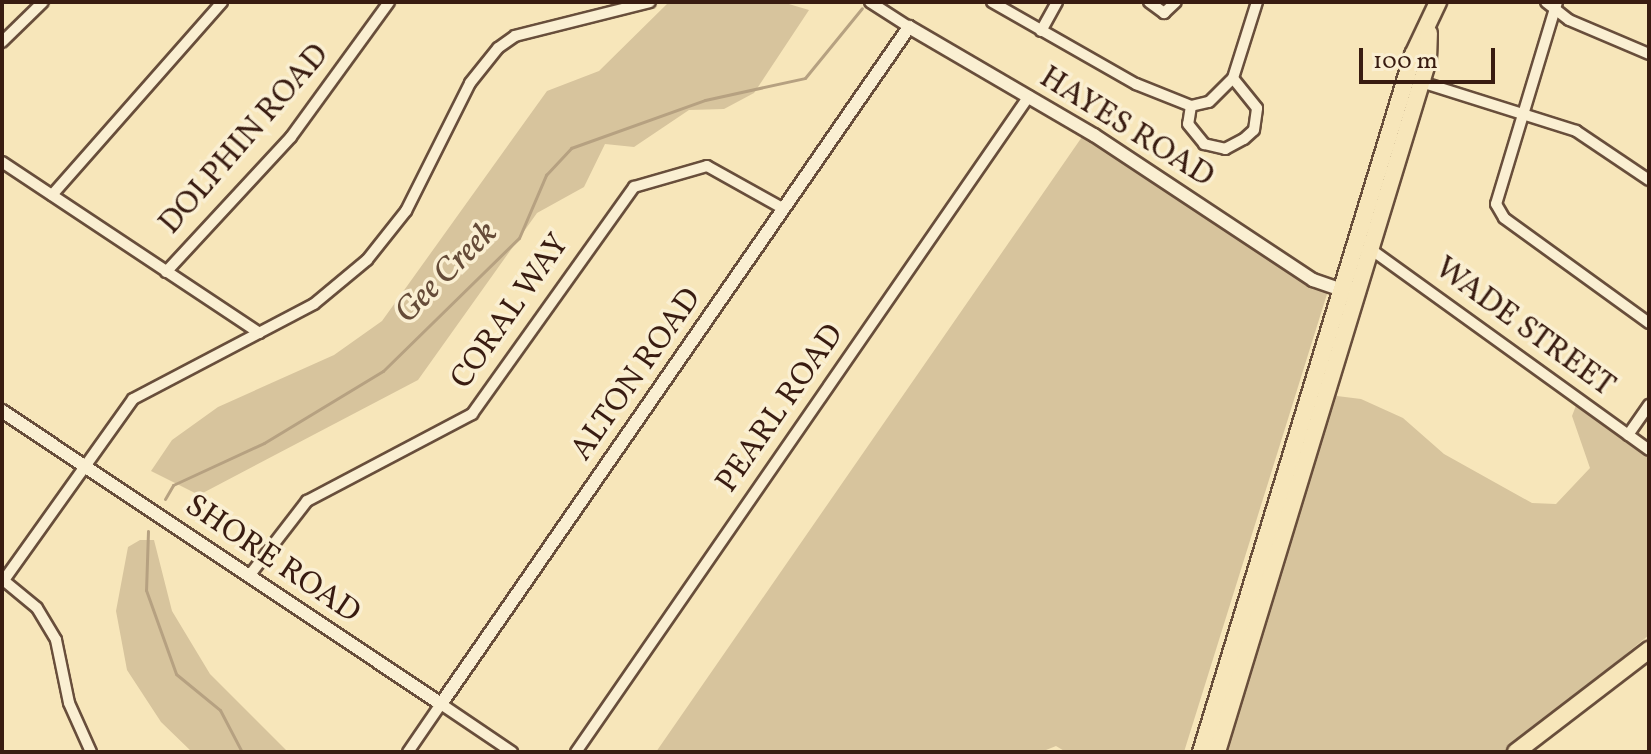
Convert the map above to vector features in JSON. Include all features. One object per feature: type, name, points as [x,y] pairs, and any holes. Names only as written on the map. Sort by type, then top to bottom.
[{"type":"main road","points":[[1201,752],[1246,589],[1347,292],[1369,248],[1421,82],[1429,32],[1438,2]]},
{"type":"main road","points":[[1217,752],[1413,55],[1429,32]]},
{"type":"main road","points":[[1246,589],[1254,620]]},
{"type":"main road","points":[[1516,752],[1649,650]]},
{"type":"street","points":[[2,42],[43,2]]},
{"type":"street","points":[[52,195],[222,2]]},
{"type":"street","name":"DOLPHIN ROAD","points":[[166,272],[307,117],[389,2]]},
{"type":"street","points":[[91,752],[69,703],[56,640],[37,608],[3,580],[81,464],[133,399],[259,333],[340,286],[389,234],[470,83],[498,48],[529,32],[650,2]]},
{"type":"street","name":"HAYES ROAD","points":[[870,2],[1347,292]]},
{"type":"street","points":[[992,2],[1041,31],[1191,106],[1209,102],[1233,78],[1257,2]]},
{"type":"street","points":[[1041,31],[1057,2]]},
{"type":"street","points":[[1149,2],[1164,13],[1176,2]]},
{"type":"street","points":[[1649,54],[1553,4],[1496,195],[1498,212],[1649,323]]},
{"type":"street","name":"ALTON ROAD","points":[[408,752],[909,27]]},
{"type":"street","points":[[1191,106],[1188,124],[1204,144],[1225,149],[1244,139],[1254,130],[1257,108],[1233,78]]},
{"type":"street","points":[[1421,82],[1588,137],[1649,180]]},
{"type":"street","name":"PEARL ROAD","points":[[576,752],[1029,96]]},
{"type":"street","points":[[2,162],[259,333]]},
{"type":"street","name":"CORAL WAY","points":[[249,576],[307,501],[472,414],[634,187],[707,166],[784,209]]},
{"type":"street","name":"WADE STREET","points":[[1369,248],[1649,450]]},
{"type":"street","points":[[1628,435],[1649,405]]},
{"type":"street","name":"SHORE ROAD","points":[[2,411],[512,752]]},
{"type":"shaded area","points":[[669,2],[782,2],[809,10],[754,93],[724,109],[689,110],[634,147],[605,144],[584,187],[537,213],[418,380],[199,495],[151,471],[172,440],[218,407],[334,355],[382,321],[547,91],[599,71]]},
{"type":"shaded area","points":[[1084,134],[1327,294],[1184,752],[1066,752],[1056,746],[1041,752],[656,752]]},
{"type":"shaded area","points":[[1329,395],[1361,399],[1403,418],[1444,454],[1532,503],[1556,504],[1590,468],[1572,416],[1577,403],[1649,455],[1649,635],[1507,752],[1224,752]]},
{"type":"shaded area","points":[[140,540],[154,540],[172,611],[210,674],[288,752],[192,752],[161,722],[127,670],[116,611],[128,547]]},
{"type":"waterway","name":"Gee Creek","points":[[165,499],[173,485],[264,443],[383,371],[519,238],[546,175],[571,148],[705,100],[805,78],[862,8]]},
{"type":"waterway","name":"Gee Creek","points":[[148,531],[146,590],[176,674],[220,710],[242,752]]}]
